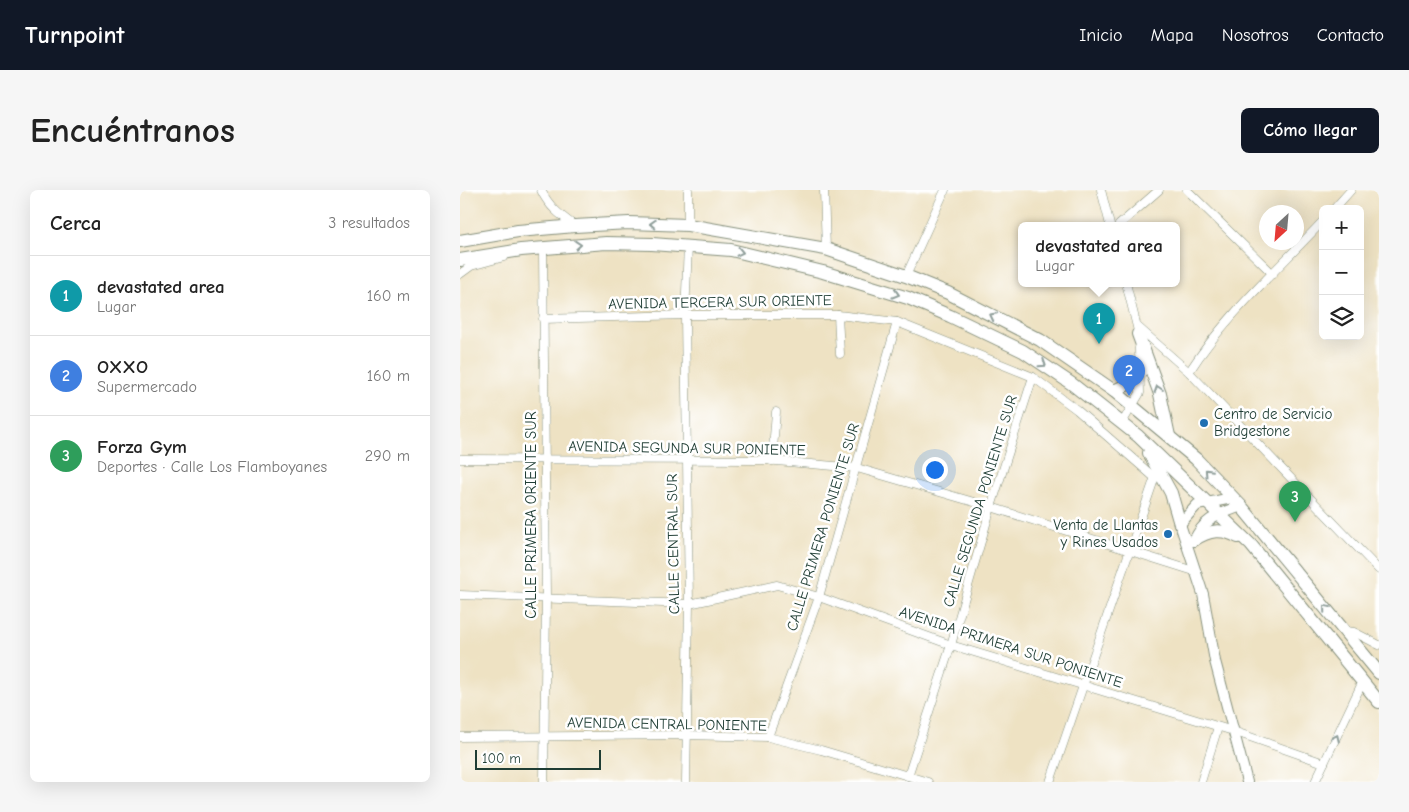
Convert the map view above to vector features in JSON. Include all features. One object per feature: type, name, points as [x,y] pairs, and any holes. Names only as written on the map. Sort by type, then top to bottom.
[{"type":"main road","points":[[460,241],[518,231],[629,222],[688,225],[826,250],[906,276],[948,293],[1040,340],[1114,391],[1196,459],[1236,502],[1379,673]]},
{"type":"main road","points":[[460,260],[521,250],[606,243],[688,246],[731,250],[823,272],[908,298],[1023,351],[1072,384],[1138,436],[1251,545],[1379,702]]},
{"type":"main road","points":[[1138,331],[1160,394],[1169,436]]},
{"type":"main road","points":[[1114,391],[1126,385],[1141,371]]},
{"type":"main road","points":[[1138,436],[1156,472],[1172,493],[1180,524]]},
{"type":"main road","points":[[1192,545],[1204,533],[1216,530],[1230,533],[1251,545]]},
{"type":"street","points":[[542,190],[547,202],[558,214],[575,226]]},
{"type":"street","points":[[688,190],[688,225]]},
{"type":"street","points":[[824,190],[826,250]]},
{"type":"street","points":[[906,276],[946,190]]},
{"type":"street","points":[[1101,190],[1109,222]]},
{"type":"street","points":[[1122,222],[1159,190]]},
{"type":"street","points":[[1187,190],[1273,274]]},
{"type":"street","points":[[1338,205],[1351,190]]},
{"type":"street","points":[[1189,372],[1202,351],[1227,322],[1319,225]]},
{"type":"street","name":"CALLE CENTRAL SUR","points":[[686,782],[685,735],[689,604],[685,458],[685,315],[688,246]]},
{"type":"street","name":"CALLE PRIMERA ORIENTE SUR","points":[[543,248],[546,598],[544,782]]},
{"type":"street","points":[[460,274],[471,266],[493,262],[521,250]]},
{"type":"street","points":[[1122,423],[1140,392],[1141,371],[1138,331],[1127,287]]},
{"type":"street","name":"AVENIDA TERCERA SUR ORIENTE","points":[[543,319],[685,315],[838,315],[897,322],[1033,377],[1156,472]]},
{"type":"street","points":[[838,315],[840,354]]},
{"type":"street","name":"CALLE PRIMERA PONIENTE SUR","points":[[768,737],[820,597],[897,322]]},
{"type":"street","points":[[1138,331],[1189,372],[1379,570]]},
{"type":"street","name":"CALLE SEGUNDA PONIENTE SUR","points":[[908,776],[951,645],[991,507],[1033,377]]},
{"type":"street","points":[[772,461],[776,412]]},
{"type":"street","name":"AVENIDA SEGUNDA SUR PONIENTE","points":[[460,459],[685,458],[772,461],[857,468],[991,507],[1197,572]]},
{"type":"street","points":[[1050,782],[1156,472]]},
{"type":"street","points":[[1236,502],[1206,502],[1197,505],[1180,524],[1192,545],[1215,662],[1247,782]]},
{"type":"street","points":[[1192,545],[1201,526],[1236,502]]},
{"type":"street","name":"AVENIDA PRIMERA SUR PONIENTE","points":[[460,595],[689,604],[777,585],[820,597],[951,645],[1233,731],[1324,763]]},
{"type":"street","points":[[1343,632],[1354,632],[1379,645]]},
{"type":"street","points":[[1315,782],[1363,681]]},
{"type":"street","points":[[1201,782],[1218,727]]},
{"type":"street","name":"AVENIDA CENTRAL PONIENTE","points":[[460,738],[685,735],[768,737],[821,750],[928,782]]},
{"type":"place","name":"devastated area","points":[[1099,344]]},
{"type":"place","name":"OXXO","points":[[1129,396]]},
{"type":"place","name":"Centro de Servicio Bridgestone","points":[[1204,423]]},
{"type":"place","name":"Forza Gym","points":[[1295,522]]},
{"type":"place","name":"Venta de Llantas y Rines Usados","points":[[1168,534]]}]
